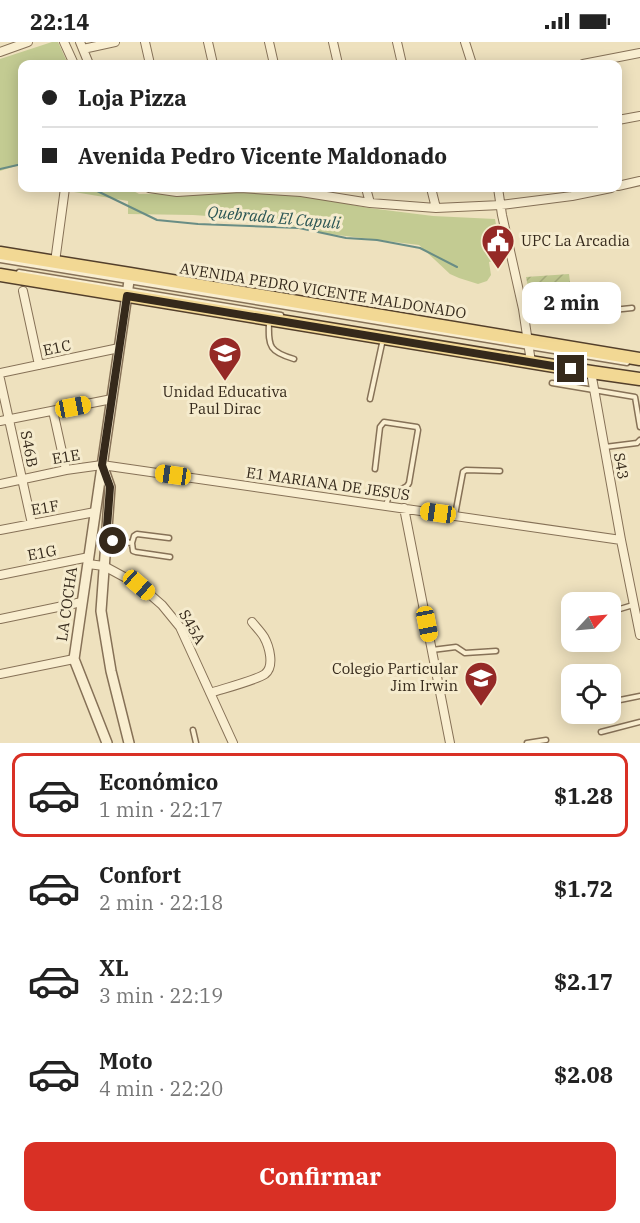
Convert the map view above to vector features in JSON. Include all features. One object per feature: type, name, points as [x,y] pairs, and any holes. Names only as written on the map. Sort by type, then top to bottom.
[{"type":"main road","name":"AVENIDA PEDRO VICENTE MALDONADO","points":[[0,253],[55,262],[129,285],[383,338],[530,360],[591,372],[640,377]]},
{"type":"main road","name":"AVENIDA PEDRO VICENTE MALDONADO","points":[[6,273],[129,285],[634,361]]},
{"type":"street","points":[[0,52],[28,42]]},
{"type":"street","points":[[64,42],[73,60]]},
{"type":"street","points":[[87,60],[81,46],[115,42]]},
{"type":"street","points":[[145,42],[149,60]]},
{"type":"street","points":[[208,42],[212,60]]},
{"type":"street","points":[[269,42],[273,60]]},
{"type":"street","points":[[333,42],[337,60]]},
{"type":"street","points":[[397,42],[401,60]]},
{"type":"street","points":[[465,42],[471,60]]},
{"type":"street","points":[[604,60],[640,53]]},
{"type":"street","points":[[622,119],[640,116]]},
{"type":"street","points":[[622,185],[640,181]]},
{"type":"street","points":[[55,262],[64,192]]},
{"type":"street","points":[[312,192],[370,203],[436,208],[501,205],[592,192]]},
{"type":"street","points":[[367,192],[370,203]]},
{"type":"street","points":[[432,192],[436,208]]},
{"type":"street","points":[[499,192],[523,309],[530,360]]},
{"type":"street","name":"LA COCHA","points":[[107,743],[74,659],[129,285]]},
{"type":"street","points":[[23,291],[39,365]]},
{"type":"street","name":"E1C","points":[[0,373],[119,348]]},
{"type":"street","name":"S43","points":[[591,372],[621,540],[636,602],[640,635]]},
{"type":"street","name":"S46B","points":[[0,379],[32,524]]},
{"type":"street","points":[[0,421],[112,399]]},
{"type":"street","points":[[53,411],[66,470]]},
{"type":"street","name":"LA COCHA","points":[[102,465],[110,487],[101,611],[111,671],[129,743]]},
{"type":"street","name":"E1E","points":[[0,484],[102,465]]},
{"type":"street","name":"E1 MARIANA DE JESUS","points":[[102,465],[621,540]]},
{"type":"street","points":[[404,508],[450,743]]},
{"type":"street","name":"E1F","points":[[0,530],[95,512]]},
{"type":"street","name":"S45A","points":[[88,560],[139,585],[168,612],[180,627],[233,743]]},
{"type":"street","name":"E1G","points":[[0,575],[88,560]]},
{"type":"street","points":[[0,619],[82,602]]},
{"type":"street","points":[[210,693],[252,680],[265,674],[270,666],[265,638],[252,622]]},
{"type":"street","points":[[0,674],[74,659]]},
{"type":"lane","points":[[0,260],[129,285]]},
{"type":"lane","points":[[523,309],[575,314],[632,308]]},
{"type":"lane","points":[[276,317],[269,341],[279,354],[294,359]]},
{"type":"lane","points":[[365,329],[530,360],[640,377]]},
{"type":"lane","points":[[370,399],[383,338]]},
{"type":"lane","points":[[552,383],[635,397],[640,427]]},
{"type":"lane","points":[[375,469],[381,423],[417,427],[410,483],[389,495],[386,506]]},
{"type":"lane","points":[[604,448],[637,443],[640,440]]},
{"type":"lane","points":[[455,516],[463,472],[469,469],[500,471]]},
{"type":"lane","points":[[169,538],[137,534],[134,536],[132,551],[170,557]]},
{"type":"lane","points":[[106,540],[132,543]]},
{"type":"lane","points":[[621,608],[636,602]]},
{"type":"lane","points":[[432,650],[456,647],[465,653],[496,651]]},
{"type":"lane","points":[[621,700],[640,696]]},
{"type":"lane","points":[[601,732],[640,722]]},
{"type":"lane","points":[[193,730],[196,743]]},
{"type":"lane","points":[[527,743],[546,740]]},
{"type":"green space","points":[[58,42],[66,60],[18,60],[18,165],[0,171],[0,59]]},
{"type":"green space","points":[[74,192],[300,195],[369,208],[433,216],[495,219],[502,259],[489,262],[491,275],[487,281],[478,284],[450,274],[419,245],[321,233],[268,220],[128,214],[128,201]]},
{"type":"green space","points":[[569,274],[573,305],[532,306],[526,277]]},
{"type":"waterway","name":"Quebrada El Capuli","points":[[0,169],[18,165]]},
{"type":"waterway","name":"Quebrada El Capuli","points":[[99,192],[157,220],[299,228],[346,238],[377,240],[420,248],[457,267]]},
{"type":"place","name":"UPC La Arcadia","points":[[498,270]]},
{"type":"place","name":"Unidad Educativa Paul Dirac","points":[[225,382]]},
{"type":"place","name":"Colegio Particular Jim Irwin","points":[[481,707]]},
{"type":"route","points":[[113,541],[106,540],[110,487],[102,465],[127,296],[571,369]]}]
